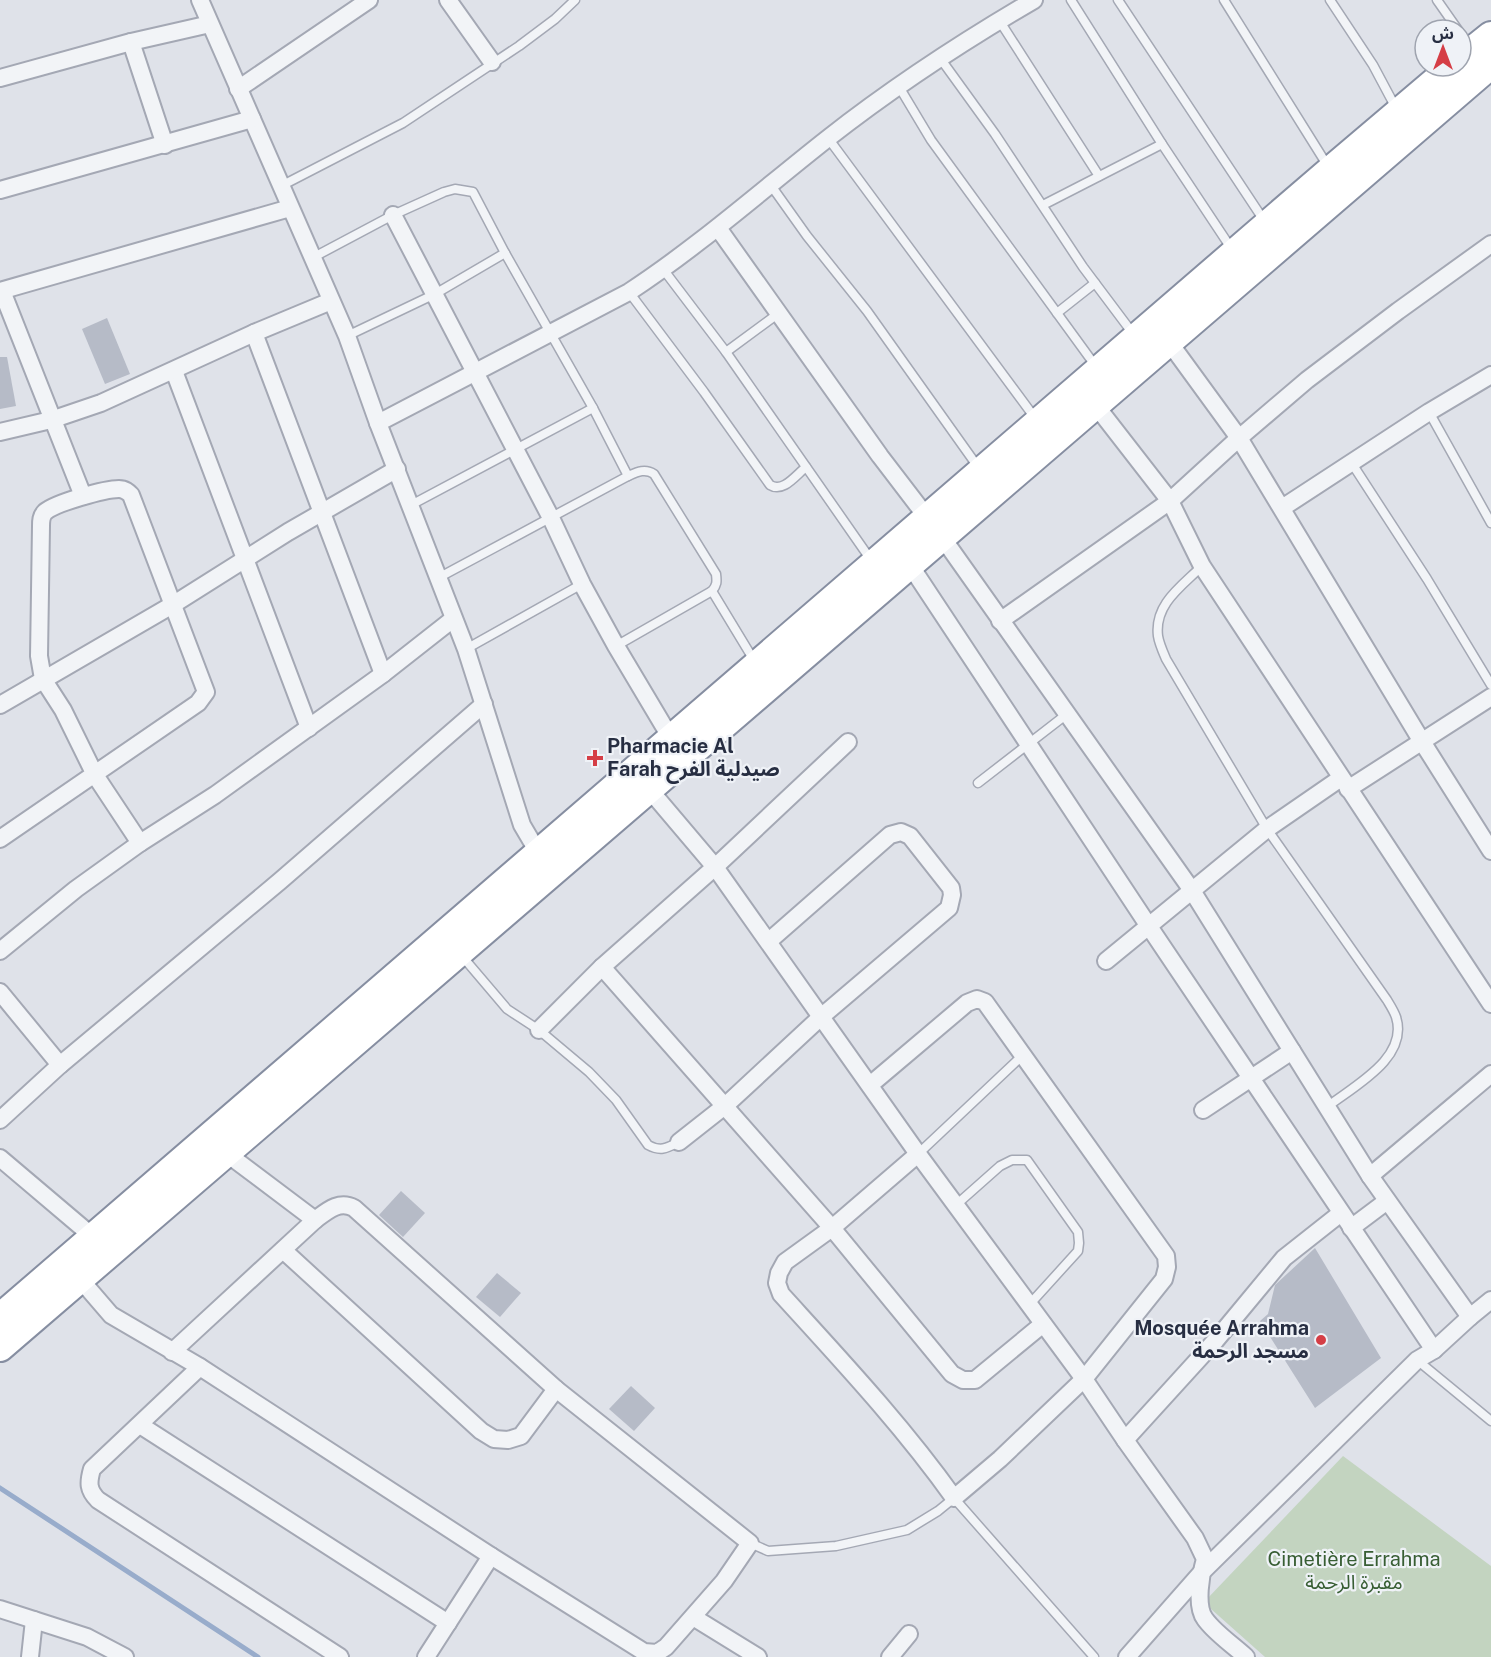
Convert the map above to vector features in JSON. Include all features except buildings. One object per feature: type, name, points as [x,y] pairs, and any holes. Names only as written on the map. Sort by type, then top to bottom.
[{"type":"highway","points":[[641,781],[672,740],[875,565],[935,528],[1092,388],[1136,338],[1439,78]]},
{"type":"highway","points":[[0,1347],[80,1279],[101,1245],[545,863],[641,781],[910,565],[935,528],[982,473],[1039,423],[1169,342],[1442,78]]},
{"type":"highway","points":[[0,1318],[226,1153],[459,953],[545,863]]},
{"type":"street","points":[[238,89],[369,0]]},
{"type":"street","points":[[448,0],[492,62]]},
{"type":"street","points":[[378,423],[629,292],[718,228],[770,184],[898,85],[1034,0]]},
{"type":"street","points":[[205,2],[210,24],[347,336],[378,423],[466,649],[522,825],[545,863]]},
{"type":"street","points":[[0,78],[131,42],[210,24]]},
{"type":"street","points":[[131,42],[165,145]]},
{"type":"street","points":[[0,190],[252,119]]},
{"type":"street","points":[[82,496],[1,291],[290,208]]},
{"type":"street","points":[[393,215],[551,518],[582,584],[672,740]]},
{"type":"street","points":[[718,228],[880,456],[935,528],[1191,889],[1370,1176],[1470,1317]]},
{"type":"street","points":[[1000,621],[1170,501],[1307,380],[1398,310],[1491,244]]},
{"type":"street","points":[[0,432],[51,420],[101,403],[254,333],[331,301]]},
{"type":"street","points":[[254,333],[383,674]]},
{"type":"street","points":[[1169,342],[1239,438],[1421,740],[1491,851]]},
{"type":"street","points":[[174,371],[309,728]]},
{"type":"street","points":[[1282,508],[1429,412],[1491,375]]},
{"type":"street","points":[[1092,388],[1170,501],[1202,566],[1491,1004]]},
{"type":"street","points":[[0,705],[174,604],[322,512],[397,469]]},
{"type":"street","points":[[0,839],[95,775],[198,703],[206,692],[131,495],[126,490],[120,489],[82,496],[42,515],[39,656],[43,679],[63,710],[95,775],[140,843]]},
{"type":"street","points":[[910,565],[1250,1078],[1434,1350]]},
{"type":"street","points":[[0,951],[76,889],[309,728],[453,619]]},
{"type":"street","points":[[1106,961],[1266,829],[1491,697]]},
{"type":"street","points":[[0,1120],[60,1065],[280,881],[484,704]]},
{"type":"street","points":[[539,1030],[602,967],[715,867],[849,742]]},
{"type":"street","points":[[641,781],[715,867],[918,1154],[1084,1379],[1195,1538],[1205,1559],[1201,1573],[1200,1603],[1203,1617],[1246,1657]]},
{"type":"street","points":[[679,1142],[726,1105],[822,1016],[949,908],[951,888],[910,836],[901,832],[890,835],[769,941]]},
{"type":"street","points":[[602,967],[832,1228],[952,1374],[963,1380],[975,1380],[1043,1324]]},
{"type":"street","points":[[0,992],[60,1065]]},
{"type":"street","points":[[870,1085],[967,1003],[977,999],[985,1002],[1166,1256],[1167,1267],[1164,1279],[1084,1379],[1000,1459],[954,1498],[928,1462],[859,1379],[780,1294],[777,1283],[785,1262],[832,1228],[918,1154]]},
{"type":"street","points":[[1203,1110],[1292,1051]]},
{"type":"street","points":[[1370,1176],[1491,1074]]},
{"type":"street","points":[[226,1153],[315,1220]]},
{"type":"street","points":[[0,1158],[101,1245]]},
{"type":"street","points":[[1351,1228],[1387,1201]]},
{"type":"street","points":[[80,1279],[111,1315],[172,1352],[200,1367],[491,1556],[644,1652],[657,1653],[666,1647],[724,1581],[750,1543],[556,1389],[354,1208],[346,1204],[330,1209],[315,1220],[172,1352]]},
{"type":"street","points":[[1125,1440],[1216,1340],[1284,1258],[1341,1213]]},
{"type":"street","points":[[283,1250],[481,1431],[494,1438],[508,1440],[520,1436],[556,1389]]},
{"type":"street","points":[[1127,1657],[1201,1573],[1417,1360],[1434,1350],[1491,1300]]},
{"type":"street","points":[[200,1367],[92,1469],[89,1482],[90,1492],[98,1500],[340,1657]]},
{"type":"street","points":[[140,1425],[448,1623]]},
{"type":"street","points":[[426,1657],[491,1556]]},
{"type":"street","points":[[0,1609],[87,1637],[119,1655]]},
{"type":"street","points":[[693,1617],[758,1657]]},
{"type":"street","points":[[30,1657],[34,1620]]},
{"type":"street","points":[[890,1657],[909,1634]]},
{"type":"lane","points":[[281,186],[404,123],[555,19],[575,0]]},
{"type":"lane","points":[[1071,0],[1162,144],[1235,253]]},
{"type":"lane","points":[[1118,0],[1267,225]]},
{"type":"lane","points":[[1224,0],[1330,171]]},
{"type":"lane","points":[[1330,0],[1373,65],[1399,113]]},
{"type":"lane","points":[[1437,0],[1449,18]]},
{"type":"lane","points":[[999,20],[1099,176]]},
{"type":"lane","points":[[940,58],[1095,283],[1136,338]]},
{"type":"lane","points":[[898,85],[931,140],[1057,313],[1092,388]]},
{"type":"lane","points":[[828,138],[1039,423]]},
{"type":"lane","points":[[1043,205],[1162,144]]},
{"type":"lane","points":[[770,184],[807,236],[867,310],[982,473]]},
{"type":"lane","points":[[312,258],[393,215],[444,192],[455,189],[473,192],[593,408],[628,476]]},
{"type":"lane","points":[[347,336],[435,294],[505,253]]},
{"type":"lane","points":[[663,269],[726,351],[875,565]]},
{"type":"lane","points":[[1057,313],[1095,283]]},
{"type":"lane","points":[[629,292],[770,485],[782,488],[806,467]]},
{"type":"lane","points":[[726,351],[779,314]]},
{"type":"lane","points":[[411,505],[593,408]]},
{"type":"lane","points":[[1429,412],[1491,523]]},
{"type":"lane","points":[[1351,462],[1427,579],[1491,685]]},
{"type":"lane","points":[[438,578],[628,476],[638,471],[649,471],[654,474],[716,574],[716,587],[616,646]]},
{"type":"lane","points":[[1202,566],[1162,606],[1158,621],[1158,637],[1166,659],[1266,829],[1387,1000],[1396,1017],[1398,1033],[1394,1048],[1383,1064],[1326,1107]]},
{"type":"lane","points":[[466,649],[582,584]]},
{"type":"lane","points":[[712,591],[758,665]]},
{"type":"lane","points":[[978,783],[1067,714]]},
{"type":"lane","points":[[459,953],[507,1009],[539,1030],[589,1072],[616,1100],[648,1145],[657,1149],[665,1149],[679,1142]]},
{"type":"lane","points":[[918,1154],[1023,1055]]},
{"type":"lane","points":[[956,1205],[1000,1166],[1012,1160],[1027,1160],[1078,1232],[1079,1243],[1078,1251],[1029,1305]]},
{"type":"lane","points":[[1417,1360],[1491,1421]]},
{"type":"lane","points":[[750,1543],[768,1551],[847,1544],[907,1530],[954,1498],[1094,1657]]},
{"type":"green space","name":"Cimetière Errahma مقبرة الرحمة","points":[[1343,1456],[1491,1566],[1491,1657],[1265,1657],[1211,1609],[1206,1600]]},
{"type":"waterway","points":[[0,1488],[258,1657]]},
{"type":"place","name":"Pharmacie Al Farah صيدلية الفرح","points":[[595,758]]},
{"type":"place","name":"Mosquée Arrahma مسجد الرحمة","points":[[1321,1340]]}]
